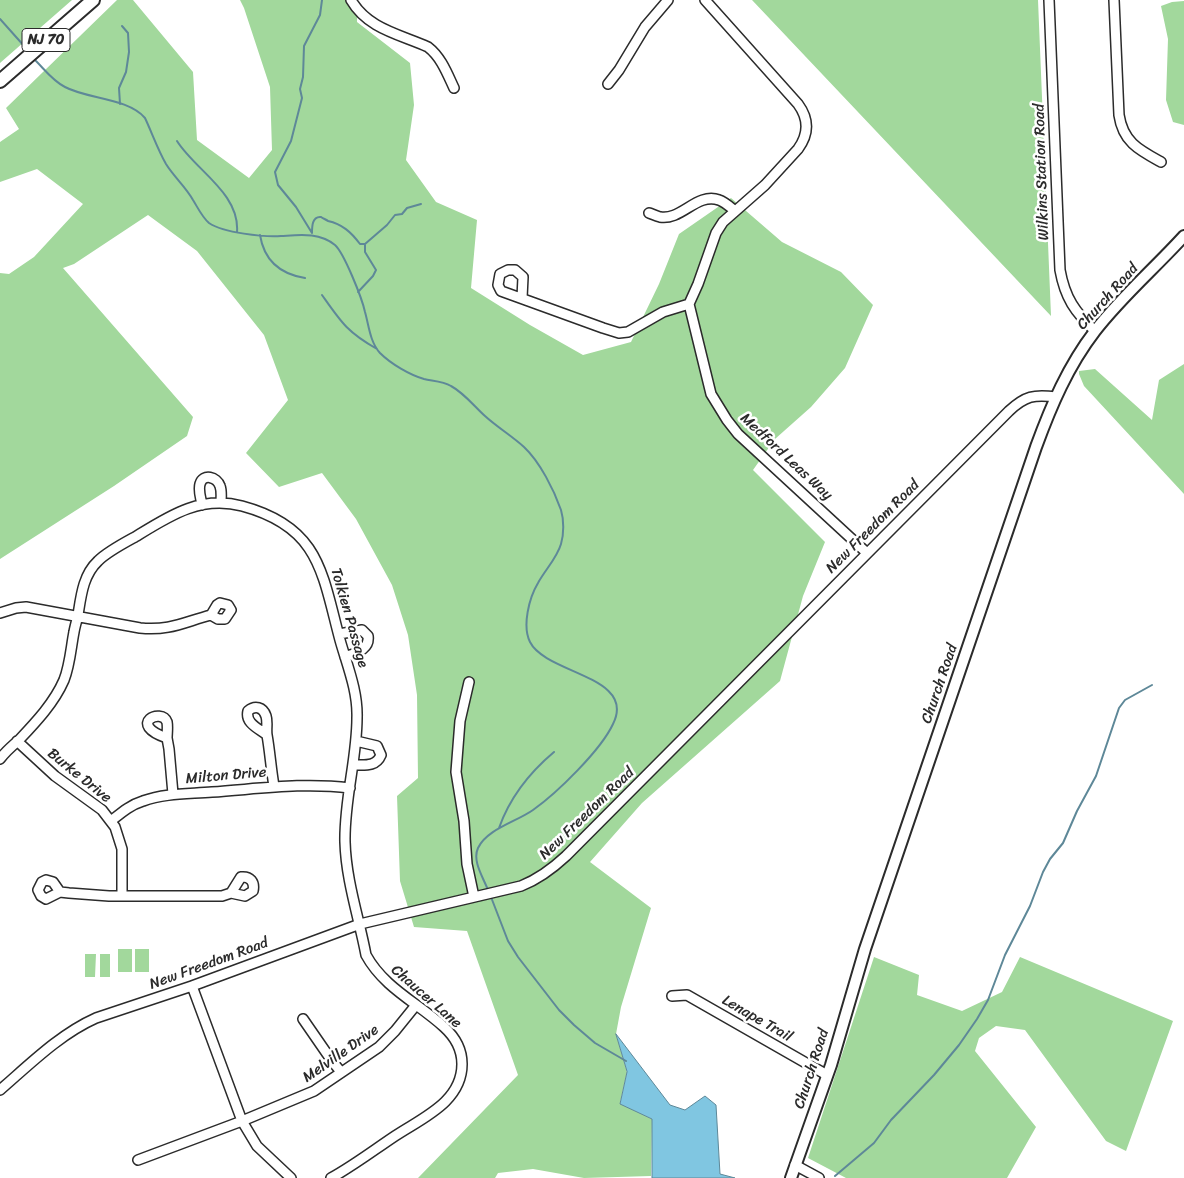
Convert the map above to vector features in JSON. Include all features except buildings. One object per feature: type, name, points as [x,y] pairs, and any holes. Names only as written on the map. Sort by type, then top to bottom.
[{"type":"highway","name":"NJ 70","points":[[0,81],[93,0]]},
{"type":"main road","name":"Church Road","points":[[791,1178],[827,1075],[865,949],[1033,456],[1056,397],[1075,361],[1095,331],[1184,236]]},
{"type":"street","points":[[351,0],[360,12],[374,24],[433,51],[442,62],[454,88]]},
{"type":"street","points":[[608,84],[619,70],[645,27],[668,0]]},
{"type":"street","points":[[522,298],[595,326],[620,333],[628,332],[663,312],[689,304],[720,227],[765,185],[798,149],[806,136],[807,123],[798,104],[705,0]]},
{"type":"street","name":"Wilkins Station Road","points":[[1050,0],[1060,270],[1068,299],[1081,317],[1095,331]]},
{"type":"street","points":[[1114,0],[1121,126],[1126,137],[1134,145],[1162,162]]},
{"type":"street","points":[[649,213],[660,217],[669,217],[702,200],[713,198],[723,202],[735,211]]},
{"type":"street","name":"Medford Leas Way","points":[[689,304],[712,394],[727,420],[738,434],[867,552]]},
{"type":"street","name":"New Freedom Road","points":[[0,1090],[64,1036],[82,1024],[360,924],[477,897],[534,881],[556,865],[1016,404],[1028,397],[1056,397]]},
{"type":"street","points":[[202,505],[199,486],[202,479],[206,477],[214,478],[219,483],[221,503]]},
{"type":"street","name":"Tolkien Passage","points":[[0,759],[39,718],[60,688],[67,670],[73,633],[85,583],[98,561],[125,542],[192,506],[221,503],[234,504],[269,515],[284,524],[306,544],[317,560],[324,576],[356,699],[358,715],[354,765],[345,827],[346,854],[360,924]]},
{"type":"street","points":[[0,613],[26,607],[140,628],[155,629],[170,628],[211,615]]},
{"type":"street","points":[[339,634],[362,630],[368,636],[369,640],[365,648],[345,657]]},
{"type":"street","points":[[469,682],[460,721],[456,772],[464,821],[467,864],[477,897]]},
{"type":"street","points":[[267,735],[274,786]]},
{"type":"street","points":[[167,738],[173,794]]},
{"type":"street","name":"Burke Drive","points":[[17,741],[55,776],[102,810],[111,822],[121,842],[122,896]]},
{"type":"street","points":[[354,765],[372,764],[378,761],[381,755],[377,746],[356,741]]},
{"type":"street","name":"Milton Drive","points":[[111,822],[123,811],[141,801],[173,794],[325,784],[350,788]]},
{"type":"street","points":[[60,892],[122,896],[222,896],[231,893]]},
{"type":"street","name":"Chaucer Lane","points":[[331,1178],[442,1105],[457,1087],[462,1065],[458,1045],[445,1028],[382,978],[372,966],[366,955],[360,924]]},
{"type":"street","points":[[192,986],[242,1121],[257,1146],[291,1178]]},
{"type":"street","name":"Lenape Trail","points":[[672,996],[687,995],[827,1075]]},
{"type":"street","name":"Melville Drive","points":[[138,1160],[242,1121],[314,1091],[385,1042],[416,1005]]},
{"type":"street","points":[[303,1019],[341,1072]]},
{"type":"street","points":[[795,1165],[819,1178]]},
{"type":"green space","points":[[0,0],[72,0],[0,63]]},
{"type":"green space","points":[[117,0],[133,0],[193,72],[197,140],[249,178],[272,150],[270,87],[240,0],[357,0],[357,22],[410,63],[414,105],[406,160],[436,202],[477,220],[471,288],[583,355],[631,342],[659,284],[679,234],[731,198],[782,242],[841,272],[873,305],[845,368],[811,407],[775,439],[753,470],[825,542],[803,596],[780,681],[642,803],[590,862],[651,908],[621,1007],[616,1034],[627,1072],[620,1103],[652,1119],[651,1176],[584,1178],[533,1169],[498,1173],[495,1178],[418,1178],[518,1075],[467,931],[414,927],[400,881],[397,796],[418,778],[417,695],[408,635],[392,585],[356,519],[322,473],[279,487],[246,453],[288,400],[264,335],[197,251],[148,215],[74,264],[63,268],[193,417],[187,436],[114,486],[0,559],[0,273],[9,274],[34,257],[83,204],[37,169],[0,182],[0,142],[19,129],[6,108]]},
{"type":"green space","points":[[752,0],[1038,0],[1051,316]]},
{"type":"green space","points":[[1184,1],[1184,125],[1173,122],[1166,100],[1168,39],[1161,6],[1172,2]]},
{"type":"green space","points":[[1184,364],[1184,494],[1084,386],[1079,371],[1095,369],[1152,420],[1159,380]]},
{"type":"green space","points":[[118,949],[132,949],[132,972],[118,972]]},
{"type":"green space","points":[[135,949],[149,949],[149,972],[135,972]]},
{"type":"green space","points":[[85,954],[96,954],[95,977],[85,977]]},
{"type":"green space","points":[[100,954],[110,954],[110,977],[100,977]]},
{"type":"green space","points":[[874,957],[919,975],[917,995],[962,1011],[1002,992],[1020,957],[1173,1021],[1126,1151],[1106,1141],[1025,1030],[996,1026],[979,1038],[975,1051],[1036,1127],[1007,1178],[846,1178],[808,1158]]},
{"type":"water","points":[[616,1034],[670,1105],[685,1110],[705,1096],[716,1105],[720,1174],[735,1178],[652,1178],[652,1119],[620,1104],[627,1072]]},
{"type":"waterway","points":[[312,233],[296,207],[278,185],[275,172],[291,141],[302,98],[300,89],[303,77],[304,46],[320,15],[322,0]]},
{"type":"waterway","points":[[0,19],[25,47]]},
{"type":"waterway","points":[[120,104],[119,88],[126,72],[129,52],[128,33],[122,26]]},
{"type":"waterway","points":[[36,61],[53,79],[65,87],[128,106],[138,111],[145,118],[166,164],[209,223],[234,232],[254,235],[316,236],[335,245],[352,276],[363,305],[372,339],[380,353],[407,372],[424,379],[445,383],[460,392],[490,420],[524,447],[536,460],[546,477],[561,510],[563,536],[557,554],[532,596],[527,620],[530,642],[539,653],[553,662],[602,685],[612,695],[617,708],[613,724],[599,746],[566,782],[533,810],[495,831],[482,841],[476,858],[488,890]]},
{"type":"waterway","points":[[177,141],[224,194],[236,218],[237,232]]},
{"type":"waterway","points":[[365,244],[387,225],[395,215],[402,214],[407,208],[421,204]]},
{"type":"waterway","points":[[312,233],[314,220],[321,217],[342,226],[360,244],[365,244]]},
{"type":"waterway","points":[[260,235],[269,259],[288,273],[305,278]]},
{"type":"waterway","points":[[358,292],[376,270],[365,252],[365,245]]},
{"type":"waterway","points":[[322,295],[351,332],[377,349]]},
{"type":"waterway","points":[[835,1176],[874,1143],[891,1120],[934,1075],[959,1045],[977,1019],[988,1000],[1005,955],[1030,906],[1043,872],[1050,859],[1063,843],[1077,811],[1096,776],[1119,708],[1125,700],[1152,685]]},
{"type":"waterway","points":[[499,828],[503,817],[521,786],[536,768],[554,752]]},
{"type":"waterway","points":[[491,897],[508,941],[559,1010],[595,1043],[626,1061]]}]
